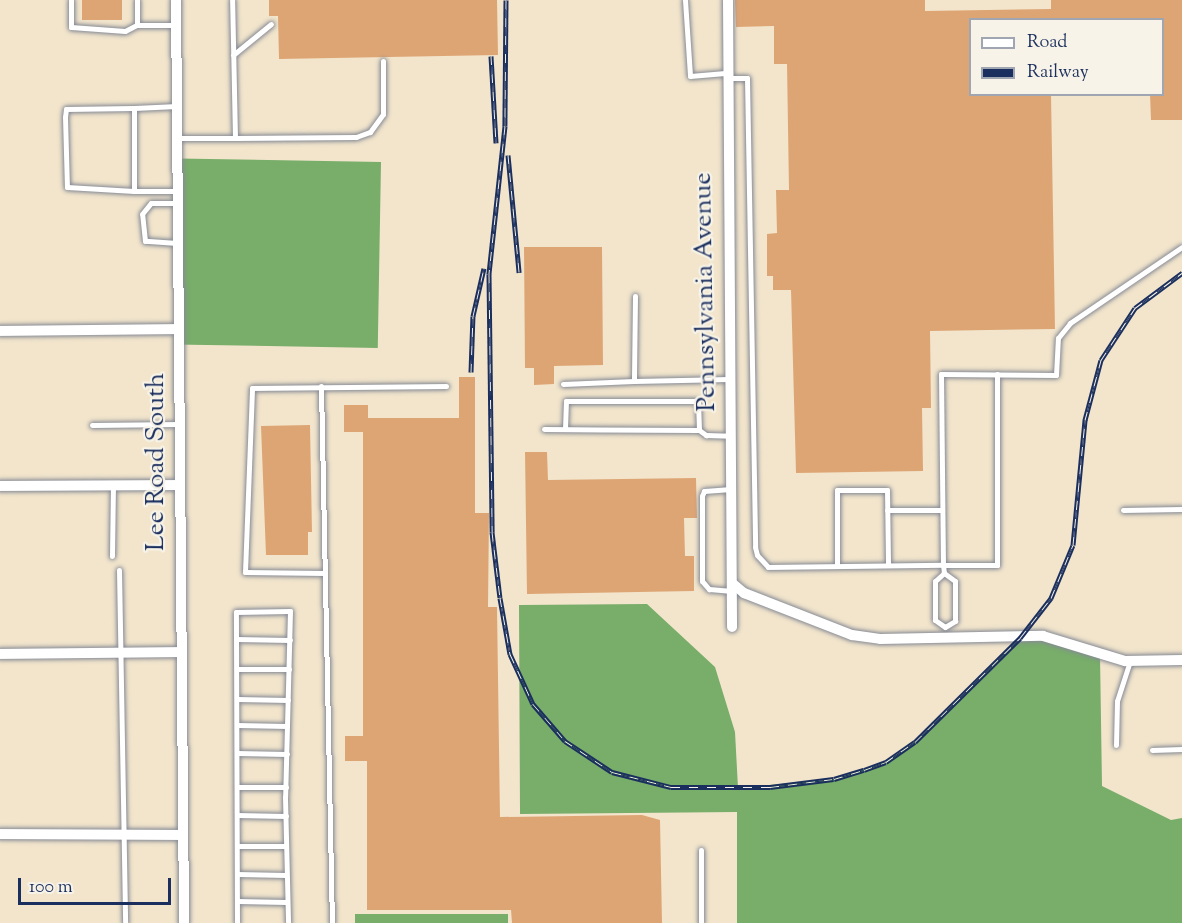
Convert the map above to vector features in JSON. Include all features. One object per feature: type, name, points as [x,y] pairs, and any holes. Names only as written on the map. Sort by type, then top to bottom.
[{"type":"street","name":"Lee Road South","points":[[176,0],[184,923]]},
{"type":"street","name":"Pennsylvania Avenue","points":[[728,0],[732,627]]},
{"type":"street","points":[[0,331],[179,329]]},
{"type":"street","points":[[0,486],[179,484]]},
{"type":"street","points":[[732,587],[852,635],[945,639],[1043,636],[1108,658],[1130,661],[1182,660]]},
{"type":"street","points":[[0,654],[181,652]]},
{"type":"street","points":[[0,834],[182,835]]},
{"type":"lane","points":[[71,0],[71,27],[125,31],[137,25],[176,25]]},
{"type":"lane","points":[[137,0],[137,25]]},
{"type":"lane","points":[[232,0],[235,138]]},
{"type":"lane","points":[[685,0],[690,76],[747,78],[757,555],[768,567],[997,565],[997,374]]},
{"type":"lane","points":[[233,55],[271,24]]},
{"type":"lane","points":[[177,138],[356,137],[370,132],[383,114],[383,61]]},
{"type":"lane","points":[[177,106],[66,109],[64,117],[67,187],[134,191],[178,197]]},
{"type":"lane","points":[[134,108],[134,191]]},
{"type":"lane","points":[[178,197],[151,202],[143,208],[142,236],[147,242],[178,243]]},
{"type":"lane","points":[[945,627],[935,620],[935,581],[944,573],[941,510],[941,374],[1056,375],[1058,338],[1070,323],[1182,246]]},
{"type":"lane","points":[[634,381],[635,296]]},
{"type":"lane","points":[[563,384],[729,379]]},
{"type":"lane","points":[[321,386],[332,923]]},
{"type":"lane","points":[[325,573],[245,572],[252,388],[446,386]]},
{"type":"lane","points":[[565,429],[566,401],[698,401],[699,430]]},
{"type":"lane","points":[[92,424],[179,424]]},
{"type":"lane","points":[[544,429],[699,430],[706,435],[730,436]]},
{"type":"lane","points":[[112,556],[113,485]]},
{"type":"lane","points":[[731,489],[713,489],[702,496],[702,581],[709,589],[732,587]]},
{"type":"lane","points":[[837,565],[837,490],[887,490],[888,565]]},
{"type":"lane","points":[[1123,510],[1182,509]]},
{"type":"lane","points":[[887,510],[941,510]]},
{"type":"lane","points":[[119,570],[123,653],[125,923]]},
{"type":"lane","points":[[944,573],[955,581],[955,621],[945,627]]},
{"type":"lane","points":[[237,923],[236,612],[290,611],[286,787],[288,923]]},
{"type":"lane","points":[[945,627],[945,639]]},
{"type":"lane","points":[[236,639],[290,640]]},
{"type":"lane","points":[[1116,745],[1117,701],[1130,661]]},
{"type":"lane","points":[[237,669],[289,669]]},
{"type":"lane","points":[[237,699],[288,700]]},
{"type":"lane","points":[[237,725],[287,726]]},
{"type":"lane","points":[[1152,750],[1182,749]]},
{"type":"lane","points":[[237,753],[287,754]]},
{"type":"lane","points":[[237,787],[286,787]]},
{"type":"lane","points":[[237,815],[286,816]]},
{"type":"lane","points":[[237,846],[286,846]]},
{"type":"lane","points":[[701,850],[701,923]]},
{"type":"lane","points":[[237,874],[286,875]]},
{"type":"lane","points":[[237,901],[286,902]]},
{"type":"green space","points":[[178,158],[381,162],[378,348],[175,344]]},
{"type":"green space","points":[[647,604],[715,667],[735,732],[738,788],[834,779],[886,762],[915,742],[1020,638],[1043,636],[1100,655],[1102,786],[1171,820],[1182,818],[1182,923],[737,923],[737,812],[520,814],[519,605]]},
{"type":"green space","points":[[355,914],[508,914],[508,923],[355,923]]},
{"type":"building","points":[[82,0],[122,0],[122,20],[82,20]]},
{"type":"building","points":[[269,0],[497,0],[498,55],[279,59],[278,16],[269,16]]},
{"type":"building","points":[[735,0],[925,0],[925,11],[1051,9],[1051,0],[1182,0],[1182,120],[1151,120],[1150,96],[1164,96],[1164,18],[969,18],[969,96],[1051,96],[1055,329],[930,331],[931,408],[922,408],[923,471],[796,473],[791,290],[773,290],[773,276],[767,276],[767,234],[777,233],[776,190],[789,190],[787,64],[774,64],[774,26],[736,27]]},
{"type":"building","points":[[524,247],[602,247],[603,365],[554,366],[554,384],[534,385],[534,368],[525,368]]},
{"type":"building","points":[[459,377],[475,377],[475,513],[489,513],[488,607],[497,607],[500,817],[642,815],[660,820],[662,923],[512,923],[511,910],[367,910],[367,761],[345,761],[345,736],[363,736],[363,432],[344,432],[344,405],[368,405],[368,418],[459,418]]},
{"type":"building","points":[[310,425],[312,532],[308,532],[308,555],[266,555],[261,426]]},
{"type":"building","points":[[525,452],[547,452],[548,480],[696,478],[697,518],[684,518],[685,556],[694,556],[694,591],[527,594]]},
{"type":"railway","points":[[506,0],[505,126],[489,274],[492,532],[500,598],[510,654],[533,704],[565,741],[612,772],[671,787],[770,787],[834,779],[864,770],[886,762],[915,742],[1020,638],[1051,598],[1073,545],[1085,420],[1101,360],[1135,308],[1182,273]]},
{"type":"railway","points":[[491,56],[496,143]]},
{"type":"railway","points":[[508,155],[519,272]]},
{"type":"railway","points":[[471,372],[473,316],[484,268]]}]
